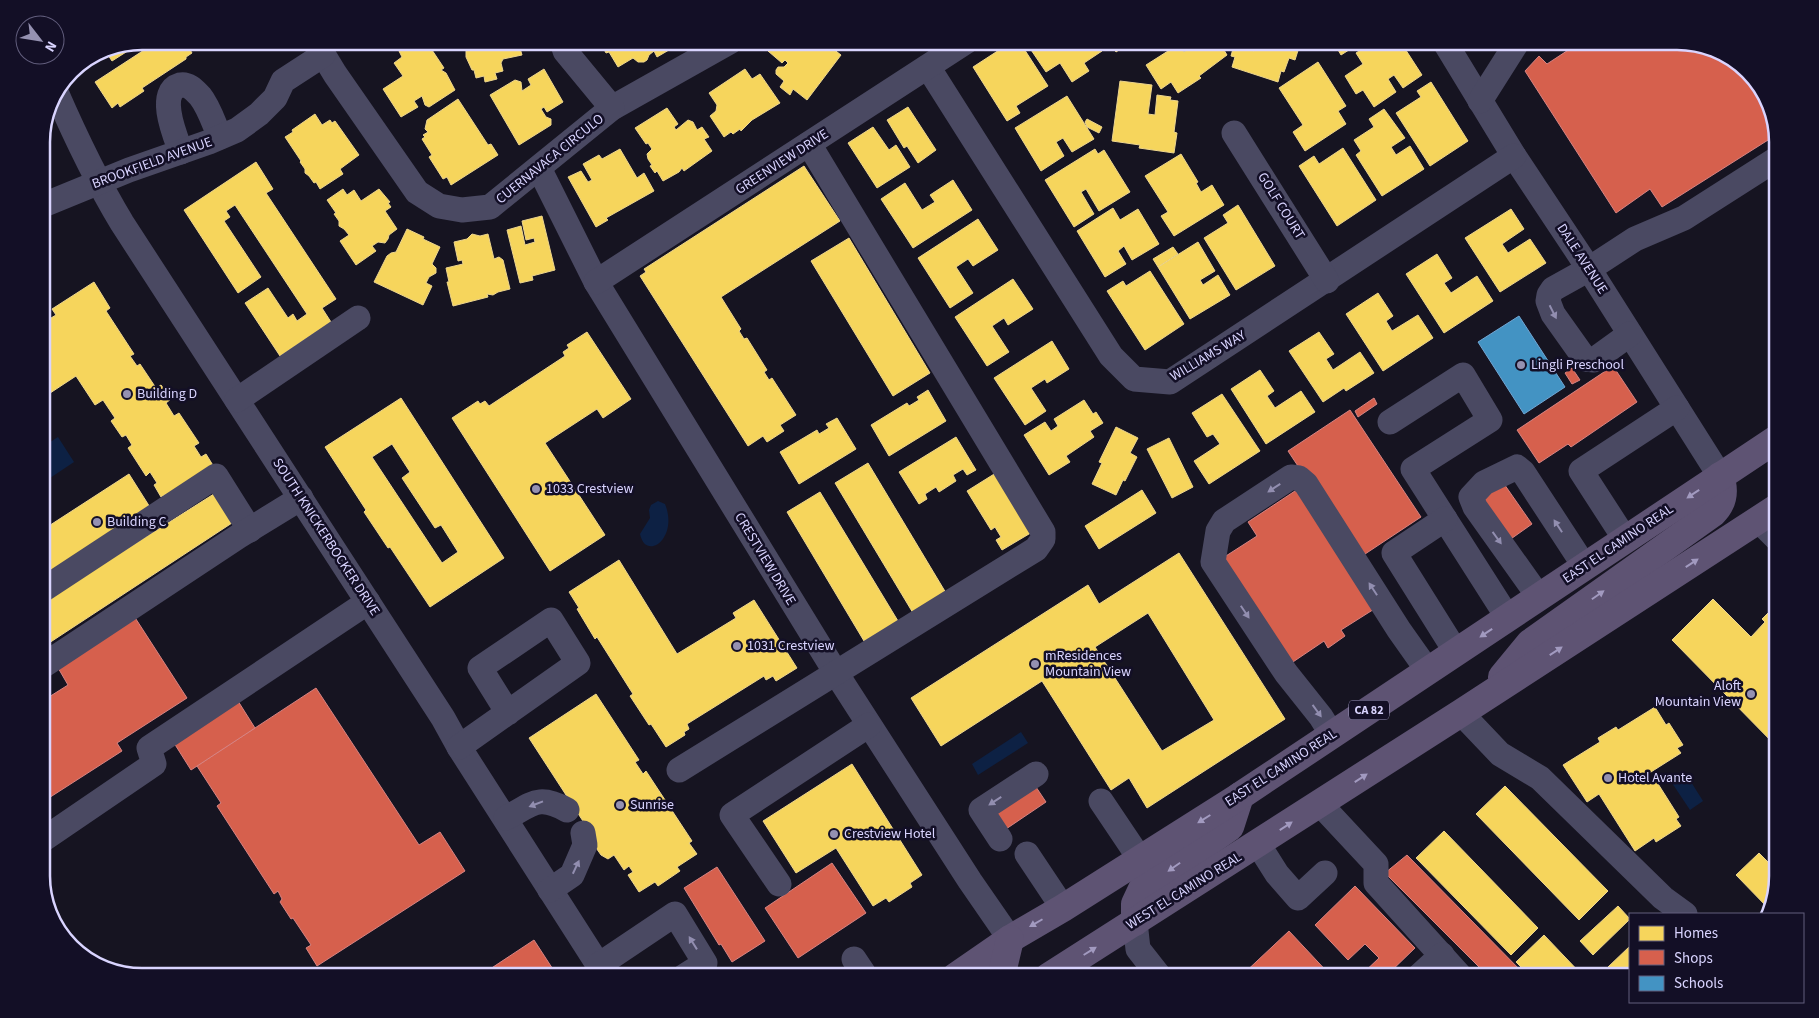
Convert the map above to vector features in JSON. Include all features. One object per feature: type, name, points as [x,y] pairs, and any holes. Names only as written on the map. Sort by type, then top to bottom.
[{"type":"main road","name":"EAST EL CAMINO REAL","points":[[968,968],[1010,939],[1063,908],[1240,796],[1769,444]]},
{"type":"main road","points":[[1485,697],[1530,643],[1713,513],[1720,506],[1724,488],[1720,476]]},
{"type":"main road","points":[[1320,804],[1768,513]]},
{"type":"main road","points":[[1135,922],[1136,904],[1142,889],[1230,827],[1240,796]]},
{"type":"main road","name":"WEST EL CAMINO REAL","points":[[1062,968],[1320,804]]},
{"type":"main road","points":[[1003,968],[1010,939]]},
{"type":"street","name":"BROOKFIELD AVENUE","points":[[50,203],[98,182],[220,138],[237,130],[259,114],[275,98],[283,81],[317,50]]},
{"type":"street","name":"CUERNAVACA CIRCULO","points":[[320,50],[417,192],[440,206],[462,210],[490,207],[612,108],[715,50]]},
{"type":"street","points":[[565,50],[612,108]]},
{"type":"street","name":"GREENVIEW DRIVE","points":[[596,282],[954,50]]},
{"type":"street","name":"DALE AVENUE","points":[[1449,50],[1514,156],[1589,269],[1720,476]]},
{"type":"street","points":[[1480,101],[1512,50]]},
{"type":"street","name":"WILLIAMS WAY","points":[[928,67],[1111,356],[1134,379],[1170,382],[1327,281],[1514,156]]},
{"type":"street","points":[[181,152],[171,123],[168,104],[172,92],[179,86],[186,85],[201,98],[220,138]]},
{"type":"street","name":"SOUTH KNICKERBOCKER DRIVE","points":[[60,100],[98,182],[122,223],[443,718],[459,747],[600,968]]},
{"type":"street","name":"GOLF COURT","points":[[1234,132],[1327,281]]},
{"type":"street","points":[[679,770],[1036,549],[1044,539],[1044,532],[809,144]]},
{"type":"street","points":[[1630,334],[1594,360],[1585,359],[1553,314],[1548,301],[1549,295],[1553,289],[1589,269],[1635,239],[1684,218],[1769,164]]},
{"type":"street","name":"CRESTVIEW DRIVE","points":[[539,168],[596,282],[869,725],[964,886],[1010,939]]},
{"type":"street","points":[[236,400],[358,318]]},
{"type":"street","points":[[1390,422],[1463,375],[1490,420],[1414,469],[1508,618]]},
{"type":"street","points":[[1625,539],[1581,471],[1677,408]]},
{"type":"street","points":[[1539,597],[1475,508],[1472,497],[1484,483],[1517,467],[1523,472],[1585,567]]},
{"type":"street","points":[[50,586],[216,476],[250,530]]},
{"type":"street","points":[[1332,735],[1316,710],[1286,673],[1213,562],[1218,531],[1224,521],[1246,506],[1291,477],[1299,478],[1306,484],[1399,630],[1428,671]]},
{"type":"street","points":[[50,662],[301,498]]},
{"type":"street","points":[[1445,519],[1394,553],[1456,652]]},
{"type":"street","points":[[50,836],[154,764],[149,748],[368,602]]},
{"type":"street","points":[[459,747],[508,713]]},
{"type":"street","points":[[1462,713],[1500,754],[1540,778],[1658,892],[1684,913]]},
{"type":"street","points":[[778,884],[732,815],[869,725]]},
{"type":"street","points":[[1000,839],[981,810],[1036,774]]},
{"type":"street","points":[[506,818],[541,800],[549,801],[567,810]]},
{"type":"street","points":[[1101,801],[1140,859]]},
{"type":"street","points":[[1320,804],[1376,864],[1376,883],[1453,968]]},
{"type":"street","points":[[550,890],[572,875],[585,845],[582,833]]},
{"type":"street","points":[[1258,844],[1277,874],[1298,898],[1325,873]]},
{"type":"street","points":[[1027,854],[1063,908]]},
{"type":"street","points":[[606,968],[675,914],[705,962],[696,968]]},
{"type":"street","points":[[1135,922],[1138,949],[1152,968]]},
{"type":"street","points":[[1428,968],[1442,955]]},
{"type":"water","points":[[58,437],[74,462],[50,478],[50,442]]},
{"type":"water","points":[[658,501],[665,504],[668,527],[665,536],[660,542],[654,546],[648,546],[643,542],[640,534],[650,518],[649,510],[651,505]]},
{"type":"water","points":[[1021,732],[1028,743],[978,775],[972,764]]},
{"type":"water","points":[[1686,774],[1703,801],[1690,810],[1672,783]]},
{"type":"building: Homes","points":[[144,50],[190,50],[192,53],[142,88],[144,91],[120,107],[118,103],[112,108],[95,82]]},
{"type":"building: Homes","points":[[432,50],[444,68],[441,70],[446,73],[455,90],[429,107],[425,105],[422,96],[414,101],[418,107],[401,117],[383,89],[403,76],[394,63],[402,57],[399,51]]},
{"type":"building: Homes","points":[[466,50],[521,50],[522,55],[503,59],[501,63],[503,71],[495,73],[497,79],[485,82],[484,76],[476,78],[474,70],[472,70],[466,57]]},
{"type":"building: Homes","points":[[604,50],[669,50],[657,57],[654,51],[644,62],[638,62],[633,58],[618,67],[609,52],[606,53]]},
{"type":"building: Homes","points":[[835,50],[841,55],[807,100],[793,89],[790,95],[780,87],[784,81],[776,74],[776,70],[778,67],[784,67],[788,63],[785,60],[782,63],[768,51]]},
{"type":"building: Homes","points":[[999,50],[1025,50],[1048,86],[1016,106],[1020,113],[1007,121],[973,67]]},
{"type":"building: Homes","points":[[1031,50],[1102,51],[1084,63],[1089,71],[1072,82],[1060,63],[1046,72]]},
{"type":"building: Homes","points":[[1170,50],[1183,50],[1184,52],[1187,50],[1224,50],[1227,55],[1199,76],[1201,78],[1178,93],[1171,82],[1161,89],[1146,65]]},
{"type":"building: Homes","points":[[1233,50],[1298,50],[1295,60],[1289,58],[1284,72],[1281,71],[1278,82],[1232,67],[1235,57],[1231,56]]},
{"type":"building: Homes","points":[[1338,50],[1349,50],[1341,55]]},
{"type":"building: Homes","points":[[1360,50],[1406,50],[1422,75],[1403,88],[1394,75],[1388,79],[1396,92],[1374,107],[1363,90],[1356,94],[1345,76],[1363,64],[1356,53]]},
{"type":"building: Homes","points":[[127,52],[112,61],[109,56]]},
{"type":"building: Homes","points":[[1318,62],[1346,106],[1338,111],[1346,124],[1305,151],[1293,132],[1303,125],[1279,88]]},
{"type":"building: Homes","points":[[544,69],[563,102],[547,112],[544,107],[541,109],[546,117],[551,119],[551,125],[519,145],[490,95],[515,80],[521,82],[522,91],[531,85],[528,79]]},
{"type":"building: Homes","points":[[745,69],[752,79],[760,74],[780,103],[752,120],[741,131],[740,129],[733,134],[731,132],[724,137],[710,116],[716,111],[717,105],[709,93]]},
{"type":"building: Homes","points":[[1120,81],[1152,85],[1148,114],[1155,115],[1157,95],[1171,97],[1170,100],[1178,101],[1174,132],[1177,133],[1174,153],[1139,148],[1140,145],[1112,141]]},
{"type":"building: Homes","points":[[1431,82],[1468,141],[1430,166],[1396,113],[1421,97],[1417,91]]},
{"type":"building: Homes","points":[[1067,96],[1094,139],[1072,152],[1063,138],[1056,142],[1064,156],[1041,171],[1015,128]]},
{"type":"building: Homes","points":[[458,99],[488,145],[491,144],[498,155],[451,185],[447,177],[443,179],[429,157],[432,155],[422,139],[425,137],[423,135],[428,132],[425,129],[427,120]]},
{"type":"building: Homes","points":[[908,107],[936,150],[918,163],[907,146],[904,148],[887,120]]},
{"type":"building: Homes","points":[[667,108],[678,124],[674,127],[676,130],[688,120],[693,122],[697,130],[702,127],[709,137],[704,139],[712,151],[684,171],[682,168],[679,172],[663,181],[657,171],[655,173],[650,166],[652,165],[647,154],[652,149],[648,143],[646,144],[635,128]]},
{"type":"building: Homes","points":[[1384,109],[1405,138],[1391,147],[1396,155],[1410,146],[1424,169],[1382,196],[1356,155],[1361,151],[1354,140],[1374,127],[1369,119]]},
{"type":"building: Homes","points":[[315,114],[322,125],[330,120],[332,123],[335,121],[359,155],[340,169],[343,174],[320,189],[316,182],[314,183],[305,173],[301,161],[285,137]]},
{"type":"building: Homes","points":[[1087,119],[1102,127],[1099,133],[1087,127],[1085,122]]},
{"type":"building: Homes","points":[[873,127],[889,150],[896,145],[910,167],[877,188],[848,143]]},
{"type":"building: Homes","points":[[1343,148],[1376,200],[1337,226],[1299,166],[1314,156],[1319,164]]},
{"type":"building: Homes","points":[[620,149],[637,178],[644,173],[654,191],[606,218],[608,220],[596,227],[568,177],[581,171],[588,182],[592,180],[583,164],[599,155],[602,159]]},
{"type":"building: Homes","points":[[1095,149],[1098,154],[1104,150],[1130,192],[1099,211],[1086,189],[1081,192],[1094,214],[1074,227],[1045,180]]},
{"type":"building: Homes","points":[[1181,154],[1198,182],[1196,183],[1201,192],[1212,185],[1224,205],[1174,236],[1161,216],[1168,212],[1145,176]]},
{"type":"building: Homes","points":[[256,162],[273,189],[266,193],[336,299],[322,308],[331,322],[280,356],[245,303],[268,288],[288,318],[293,314],[297,321],[307,314],[235,205],[226,211],[230,217],[224,221],[261,277],[238,293],[184,210]]},
{"type":"building: Homes","points":[[804,166],[840,221],[721,297],[741,329],[739,331],[744,339],[747,338],[767,370],[764,372],[769,380],[772,378],[796,415],[780,425],[784,431],[767,442],[763,436],[748,446],[640,276],[646,272],[644,269]]},
{"type":"building: Homes","points":[[953,180],[972,210],[913,248],[881,199],[905,183],[922,210],[935,202],[930,195]]},
{"type":"building: Homes","points":[[343,189],[347,195],[354,190],[361,201],[379,189],[390,202],[388,203],[391,207],[385,211],[397,229],[389,235],[385,243],[378,242],[372,246],[376,251],[356,265],[340,241],[349,235],[339,226],[339,221],[334,214],[336,213],[327,200]]},
{"type":"building: Homes","points":[[1238,205],[1275,266],[1236,290],[1204,238],[1228,223],[1223,215]]},
{"type":"building: Homes","points":[[1113,208],[1120,220],[1138,209],[1159,244],[1132,260],[1124,246],[1118,251],[1126,264],[1105,277],[1077,231]]},
{"type":"building: Homes","points":[[1511,209],[1524,229],[1502,244],[1508,253],[1530,239],[1546,263],[1500,292],[1465,238]]},
{"type":"building: Homes","points":[[542,216],[555,270],[532,276],[533,280],[520,283],[507,230],[521,226],[525,245],[535,242],[534,238],[526,240],[522,221]]},
{"type":"building: Homes","points":[[978,219],[998,250],[973,266],[968,259],[956,267],[973,293],[950,308],[918,258]]},
{"type":"building: Homes","points":[[407,229],[440,247],[432,264],[436,268],[436,273],[429,277],[426,283],[432,286],[423,305],[374,282],[387,256],[396,252]]},
{"type":"building: Homes","points":[[472,234],[480,236],[488,234],[494,259],[499,257],[503,260],[510,289],[493,295],[487,294],[488,297],[453,306],[447,282],[449,282],[446,268],[463,264],[462,260],[458,261],[454,242],[467,239]]},
{"type":"building: Homes","points":[[849,238],[930,373],[893,396],[811,261]]},
{"type":"building: Homes","points":[[1198,242],[1215,271],[1200,280],[1203,285],[1218,275],[1230,295],[1190,319],[1158,267]]},
{"type":"building: Homes","points":[[1173,247],[1178,254],[1158,267],[1153,259]]},
{"type":"building: Homes","points":[[1437,254],[1452,278],[1444,283],[1451,293],[1477,276],[1493,301],[1444,333],[1406,274]]},
{"type":"building: Homes","points":[[1150,271],[1184,324],[1145,350],[1107,291],[1123,281],[1126,286]]},
{"type":"building: Homes","points":[[1013,279],[1033,309],[1008,325],[1004,318],[992,326],[1009,352],[987,366],[955,317]]},
{"type":"building: Homes","name":"Building D","points":[[94,282],[110,308],[106,311],[134,354],[130,356],[137,366],[140,364],[156,388],[161,385],[171,399],[166,403],[174,416],[179,413],[199,443],[194,446],[201,457],[206,454],[214,467],[168,497],[166,494],[161,497],[154,485],[157,483],[150,472],[146,476],[128,448],[132,445],[126,435],[122,437],[111,421],[115,418],[103,400],[95,405],[76,376],[50,393],[50,319],[56,315],[52,309]]},
{"type":"building: Homes","points":[[1378,293],[1393,316],[1386,321],[1392,331],[1418,315],[1433,338],[1383,371],[1346,314]]},
{"type":"building: Homes","name":"1033 Crestview","points":[[587,332],[631,399],[603,418],[597,409],[545,443],[605,535],[550,571],[452,418],[478,401],[480,404],[485,401],[489,406],[565,356],[563,352],[569,348],[567,345]]},
{"type":"building: Homes","points":[[1319,332],[1334,354],[1326,359],[1333,370],[1360,352],[1374,373],[1346,391],[1344,388],[1323,402],[1289,351]]},
{"type":"building: Homes","points":[[1052,341],[1069,369],[1047,383],[1045,379],[1031,388],[1046,411],[1025,425],[994,378]]},
{"type":"building: Homes","points":[[1260,370],[1274,391],[1267,396],[1275,408],[1301,391],[1315,412],[1266,444],[1231,389]]},
{"type":"building: Homes","points":[[928,390],[946,421],[889,456],[871,425],[907,403],[909,406],[919,400],[917,397]]},
{"type":"building: Homes","points":[[1222,394],[1260,451],[1209,484],[1194,461],[1220,444],[1213,434],[1207,437],[1192,413]]},
{"type":"building: Homes","points":[[401,398],[504,558],[430,607],[364,512],[366,510],[325,447]],"holes":[[[392,444],[410,472],[402,478],[435,528],[441,525],[458,552],[442,563],[372,457]]]},
{"type":"building: Homes","points":[[1084,400],[1093,414],[1096,412],[1103,423],[1090,431],[1094,437],[1066,456],[1070,462],[1049,475],[1024,435],[1045,422],[1051,431],[1058,426],[1054,419]]},
{"type":"building: Homes","points":[[837,418],[856,449],[799,484],[780,452],[817,430],[819,434],[829,428],[826,424]]},
{"type":"building: Homes","points":[[1116,427],[1138,438],[1130,453],[1137,457],[1116,495],[1092,484],[1102,463],[1099,462]]},
{"type":"building: Homes","points":[[956,437],[976,470],[967,475],[963,469],[953,475],[956,481],[939,492],[936,487],[925,494],[927,499],[919,504],[899,472]]},
{"type":"building: Homes","points":[[1169,438],[1193,487],[1172,498],[1147,449]]},
{"type":"building: Homes","points":[[868,463],[946,593],[913,613],[835,483]]},
{"type":"building: Homes","points":[[999,471],[1034,531],[1002,550],[996,540],[1001,537],[995,527],[991,530],[967,491]]},
{"type":"building: Homes","name":"Building C","points":[[129,474],[153,512],[50,579],[50,525]]},
{"type":"building: Homes","points":[[1142,490],[1156,513],[1099,549],[1085,526]]},
{"type":"building: Homes","points":[[217,492],[235,521],[50,642],[50,597]]},
{"type":"building: Homes","points":[[820,492],[898,621],[864,641],[787,512]]},
{"type":"building: Homes","name":"mResidences Mountain View","points":[[1179,553],[1285,719],[1147,808],[1129,778],[1111,790],[1042,681],[941,746],[911,698],[1088,585],[1099,604]],"holes":[[[1148,613],[1214,720],[1162,751],[1095,647]]]},
{"type":"building: Homes","name":"1031 Crestview","points":[[619,560],[677,654],[736,618],[733,613],[754,600],[797,668],[776,681],[773,676],[766,680],[764,676],[687,724],[689,729],[684,732],[685,735],[666,747],[630,696],[633,694],[597,637],[595,639],[569,592]]},
{"type":"building: Homes","name":"Aloft Mountain View","points":[[1713,599],[1751,637],[1765,622],[1762,619],[1769,612],[1769,739],[1672,640]]},
{"type":"building: Homes","name":"Sunrise","points":[[596,694],[639,760],[635,762],[643,774],[646,771],[692,841],[689,843],[697,854],[677,867],[680,871],[658,886],[655,882],[639,892],[628,875],[633,872],[629,866],[624,870],[614,855],[608,859],[601,855],[592,842],[592,835],[529,738]]},
{"type":"building: Homes","name":"Hotel Avante","points":[[1655,707],[1666,725],[1669,723],[1683,745],[1677,748],[1681,753],[1643,777],[1648,784],[1655,779],[1679,817],[1676,819],[1681,826],[1656,842],[1654,838],[1635,851],[1599,794],[1587,802],[1563,765],[1600,742],[1598,738],[1616,727],[1618,730]]},
{"type":"building: Homes","name":"Crestview Hotel","points":[[852,764],[922,875],[910,883],[912,887],[889,902],[886,898],[873,906],[836,848],[796,873],[763,821]]},
{"type":"building: Homes","points":[[1505,786],[1608,891],[1579,920],[1476,814]]},
{"type":"building: Homes","points":[[1444,831],[1538,928],[1511,955],[1416,858]]},
{"type":"building: Homes","points":[[1759,853],[1769,863],[1768,888],[1764,904],[1736,875]]},
{"type":"building: Homes","points":[[1618,906],[1629,918],[1593,955],[1580,941]]},
{"type":"building: Homes","points":[[1544,935],[1575,968],[1522,968],[1516,962]]},
{"type":"building: Homes","points":[[1629,947],[1629,968],[1607,968]]},
{"type":"building: Shops","points":[[1568,50],[1677,50],[1701,53],[1723,62],[1750,86],[1760,101],[1764,112],[1769,139],[1662,207],[1650,189],[1616,213],[1525,71],[1539,56],[1547,64]]},
{"type":"building: Shops","points":[[1613,366],[1637,402],[1571,447],[1568,444],[1539,463],[1517,430]]},
{"type":"building: Shops","points":[[1572,368],[1580,380],[1572,384],[1565,373]]},
{"type":"building: Shops","points":[[1374,398],[1377,404],[1358,417],[1355,411]]},
{"type":"building: Shops","points":[[1350,410],[1421,517],[1359,558],[1288,451]]},
{"type":"building: Shops","points":[[1502,481],[1532,524],[1508,541],[1478,498]]},
{"type":"building: Shops","points":[[1301,487],[1379,606],[1341,630],[1345,636],[1328,648],[1324,641],[1284,668],[1215,563],[1257,536],[1248,522]]},
{"type":"building: Shops","points":[[134,616],[187,698],[117,743],[122,751],[50,797],[50,696],[68,685],[57,666]]},
{"type":"building: Shops","points":[[316,688],[419,845],[440,832],[465,871],[317,966],[306,948],[311,945],[280,902],[282,899],[278,891],[274,894],[217,806],[221,803],[197,766]]},
{"type":"building: Shops","points":[[238,701],[255,728],[191,770],[174,743]]},
{"type":"building: Shops","points":[[1034,784],[1046,802],[1006,829],[994,811]]},
{"type":"building: Shops","points":[[1407,855],[1518,968],[1480,968],[1385,873]]},
{"type":"building: Shops","points":[[832,863],[866,913],[798,958],[765,908]]},
{"type":"building: Shops","points":[[717,867],[765,941],[732,962],[721,944],[719,945],[684,888]]},
{"type":"building: Shops","points":[[1355,886],[1415,948],[1394,968],[1368,968],[1379,958],[1365,944],[1348,960],[1315,925]]},
{"type":"building: Shops","points":[[1289,931],[1324,968],[1250,968]]},
{"type":"building: Shops","points":[[534,940],[552,968],[492,968]]},
{"type":"building: Schools","name":"Lingli Preschool","points":[[1519,316],[1565,387],[1524,414],[1478,342]]},
{"type":"place","name":"Lingli Preschool","points":[[1521,365]]},
{"type":"place","name":"Building D","points":[[127,394]]},
{"type":"place","name":"1033 Crestview","points":[[536,489]]},
{"type":"place","name":"Building C","points":[[97,522]]},
{"type":"place","name":"1031 Crestview","points":[[737,646]]},
{"type":"place","name":"mResidences Mountain View","points":[[1035,664]]},
{"type":"place","name":"Aloft Mountain View","points":[[1751,694]]},
{"type":"place","name":"Hotel Avante","points":[[1608,778]]},
{"type":"place","name":"Sunrise","points":[[620,805]]},
{"type":"place","name":"Crestview Hotel","points":[[834,834]]}]
